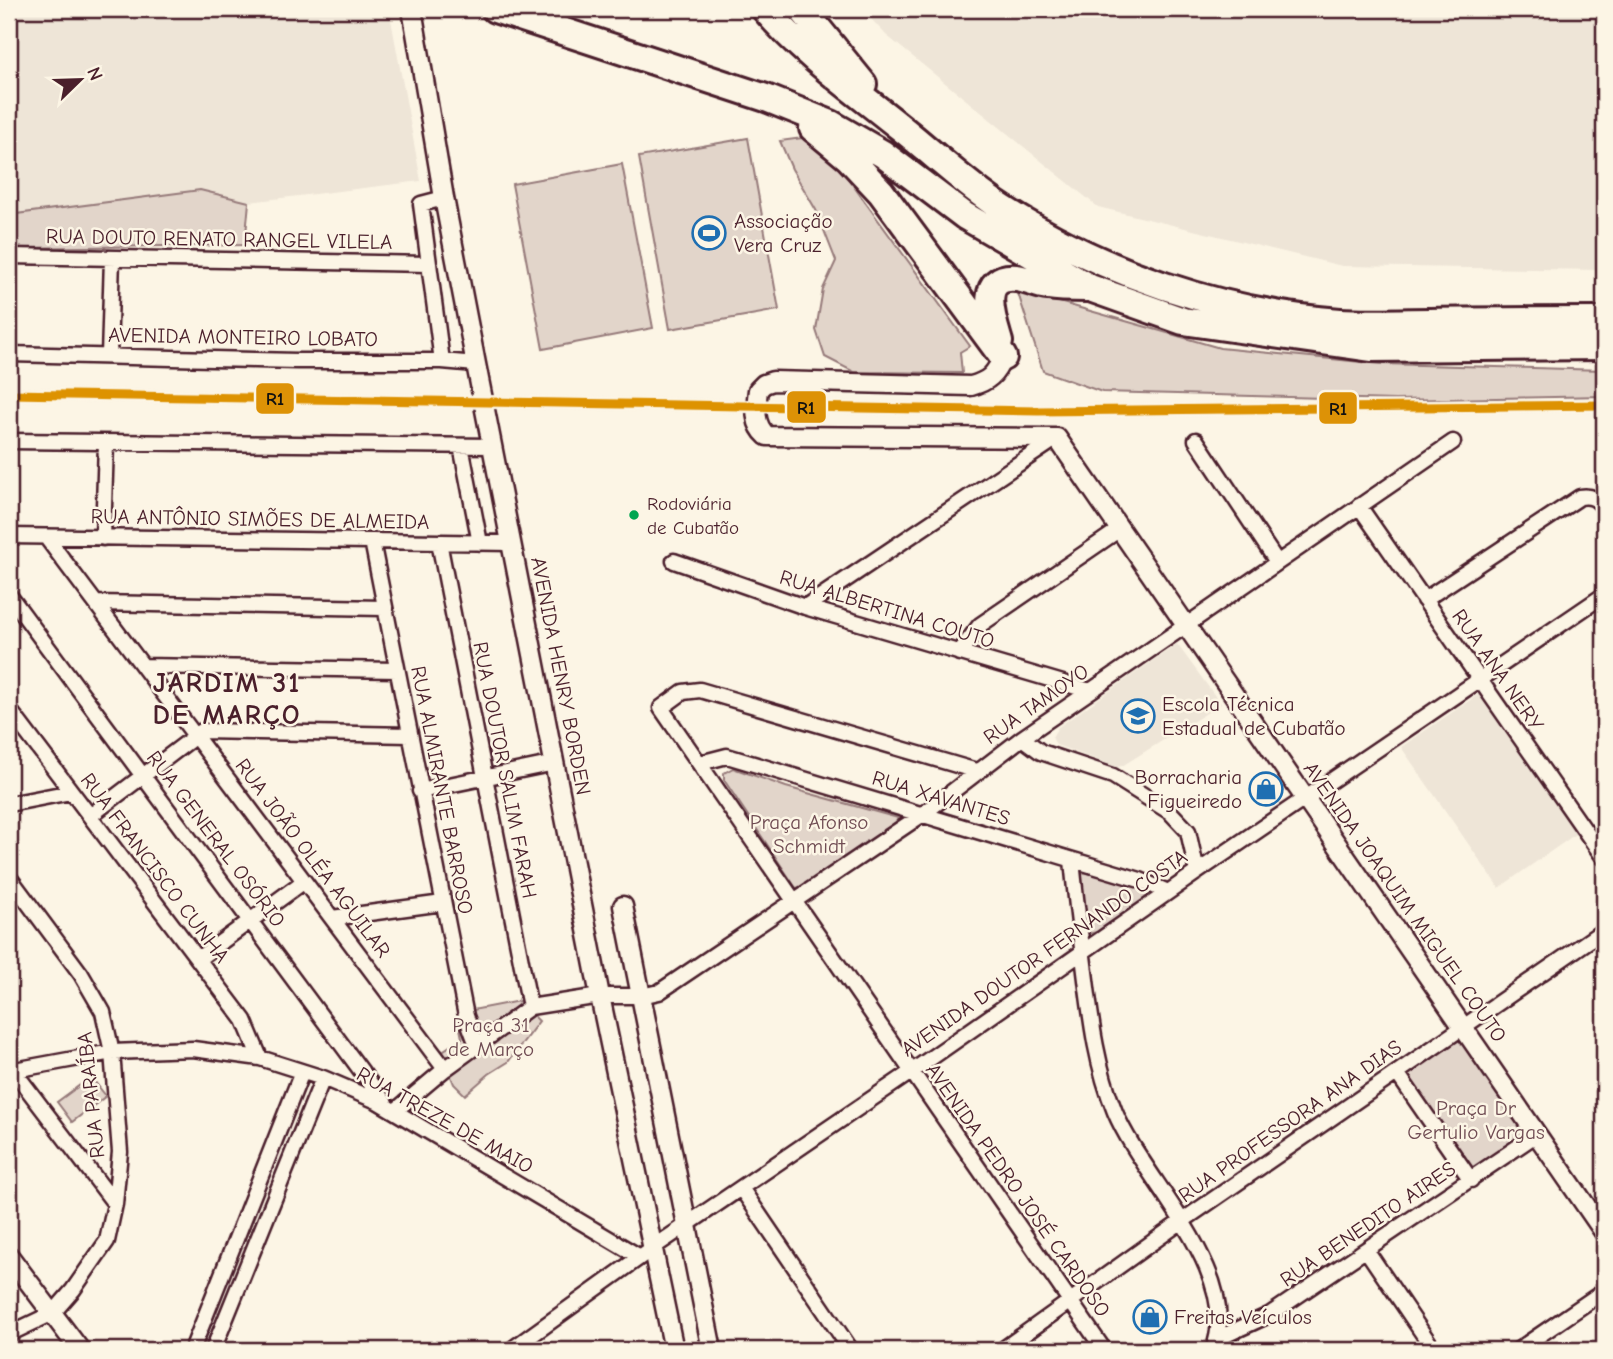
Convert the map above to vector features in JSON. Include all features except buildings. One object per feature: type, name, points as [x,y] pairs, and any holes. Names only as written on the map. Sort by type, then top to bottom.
[{"type":"highway","points":[[495,9],[731,86],[831,124],[883,155],[965,216],[1090,288],[1184,321],[1371,348],[1604,346]]},
{"type":"highway","points":[[765,9],[785,32],[839,81],[1003,209],[1072,247],[1137,277],[1200,297],[1264,312],[1341,322],[1604,321]]},
{"type":"highway","points":[[802,9],[901,128]]},
{"type":"highway","points":[[766,98],[818,132],[849,158],[881,192],[1003,357]]},
{"type":"highway","points":[[1003,357],[989,307],[990,294],[995,284],[1014,278],[1049,286],[1090,288]]},
{"type":"street","name":"AVENIDA HENRY BORDEN","points":[[412,9],[444,198],[600,996],[647,1252],[674,1350]]},
{"type":"street","points":[[442,361],[421,204],[444,198]]},
{"type":"street","name":"RUA DOUTO RENATO RANGEL VILELA","points":[[9,256],[429,264]]},
{"type":"street","points":[[109,356],[112,258]]},
{"type":"street","name":"AVENIDA MONTEIRO LOBATO","points":[[9,354],[297,361],[442,361],[476,364]]},
{"type":"street","points":[[1003,357],[996,373],[986,382],[971,386],[773,381],[758,390],[757,421],[760,430],[767,436],[1057,438]]},
{"type":"street","points":[[805,607],[1057,438]]},
{"type":"street","name":"AVENIDA JOAQUIM MIGUEL COUTO","points":[[1057,438],[1604,1232]]},
{"type":"street","points":[[1196,440],[1277,562]]},
{"type":"street","points":[[9,441],[493,446]]},
{"type":"street","name":"RUA TAMOYO","points":[[642,996],[659,992],[923,814],[1022,738],[1452,442]]},
{"type":"street","points":[[103,538],[106,443]]},
{"type":"street","points":[[461,446],[480,543]]},
{"type":"street","points":[[1424,600],[1569,502],[1589,496],[1598,500],[1604,508]]},
{"type":"street","name":"RUA ANA NERY","points":[[1359,506],[1604,858]]},
{"type":"street","points":[[959,653],[980,625],[1120,529]]},
{"type":"street","name":"RUA ANTÔNIO SIMÕES DE ALMEIDA","points":[[9,536],[512,543]]},
{"type":"street","name":"RUA JOÃO OLÉA AGUILAR","points":[[46,537],[445,1069]]},
{"type":"street","name":"RUA ALMIRANTE BARROSO","points":[[372,541],[466,1016],[477,1045]]},
{"type":"street","name":"RUA DOUTOR SALIM FARAH","points":[[439,542],[530,1006]]},
{"type":"street","name":"RUA ALBERTINA COUTO","points":[[674,561],[805,607],[1090,691]]},
{"type":"street","name":"RUA GENERAL OSÓRIO","points":[[9,595],[392,1110]]},
{"type":"street","name":"AVENIDA DOUTOR FERNANDO COSTA","points":[[511,1350],[647,1252],[1168,892],[1604,595]]},
{"type":"street","points":[[96,603],[384,608]]},
{"type":"street","points":[[143,666],[397,670]]},
{"type":"street","name":"AVENIDA PEDRO JOSÉ CARDOSO","points":[[977,771],[700,690],[683,692],[661,708],[1104,1350]]},
{"type":"street","name":"RUA FRANCISCO CUNHA","points":[[9,709],[244,1020],[260,1058]]},
{"type":"street","points":[[90,816],[202,731],[410,735]]},
{"type":"street","points":[[1022,738],[1041,752],[1113,776],[1170,812],[1188,831],[1197,872]]},
{"type":"street","name":"RUA XAVANTES","points":[[700,763],[727,756],[1140,880],[1168,892]]},
{"type":"street","points":[[421,791],[555,763]]},
{"type":"street","points":[[9,804],[71,792]]},
{"type":"street","points":[[1072,860],[1092,1037],[1103,1077],[1116,1113],[1148,1172],[1182,1221],[1214,1286],[1219,1317],[1215,1345]]},
{"type":"street","name":"RUA PARAÍBA","points":[[9,877],[81,974],[103,1012],[112,1052],[121,1152],[115,1204],[107,1241],[73,1290],[53,1313],[9,1334]]},
{"type":"street","points":[[198,959],[303,882]]},
{"type":"street","points":[[332,918],[443,903]]},
{"type":"street","points":[[623,906],[712,1350]]},
{"type":"street","name":"RUA PROFESSORA ANA DIAS","points":[[1002,1350],[1182,1221],[1604,930]]},
{"type":"street","points":[[392,1110],[530,1006],[600,996],[642,996]]},
{"type":"street","name":"RUA TREZE DE MAIO","points":[[10,1069],[112,1052],[193,1049],[260,1058],[323,1078],[392,1110],[647,1252]]},
{"type":"street","points":[[10,1069],[115,1204]]},
{"type":"street","points":[[192,1350],[302,1072]]},
{"type":"street","points":[[1397,1073],[1471,1180]]},
{"type":"street","points":[[214,1350],[323,1078]]},
{"type":"street","name":"RUA BENEDITO AIRES","points":[[1215,1345],[1269,1315],[1367,1251],[1537,1134]]},
{"type":"street","points":[[741,1188],[851,1350]]},
{"type":"street","points":[[1367,1251],[1434,1350]]},
{"type":"street","points":[[9,1256],[80,1350]]},
{"type":"street","points":[[1518,1350],[1604,1291]]},
{"type":"shaded area","points":[[9,9],[389,9],[421,181],[249,202],[200,190],[9,215]]},
{"type":"shaded area","points":[[862,9],[1604,9],[1604,270],[1342,266],[1098,207],[886,35]]},
{"type":"shaded area","name":"Escola Técnica Estadual de Cubatão","points":[[1177,644],[1221,704],[1122,766],[1117,767],[1056,745],[1052,737],[1058,727]]},
{"type":"shaded area","points":[[1479,694],[1577,833],[1499,888],[1401,747]]},
{"type":"green space","points":[[817,136],[970,346],[960,352],[962,373],[854,372],[825,357],[816,330],[823,289],[836,261],[816,210],[792,169],[780,141]]},
{"type":"green space","name":"Associação Vera Cruz","points":[[748,138],[779,310],[670,329],[639,157]]},
{"type":"green space","points":[[622,164],[653,328],[543,349],[512,184]]},
{"type":"green space","points":[[200,190],[249,202],[245,245],[9,248],[9,215]]},
{"type":"green space","points":[[1017,290],[1220,348],[1382,364],[1604,370],[1604,396],[1395,400],[1102,392],[1043,371]]},
{"type":"green space","name":"Praça Afonso Schmidt","points":[[733,768],[786,787],[898,818],[864,847],[796,888],[724,780],[724,773]]},
{"type":"green space","points":[[1085,872],[1145,889],[1149,894],[1097,932],[1088,934],[1080,876]]},
{"type":"green space","name":"Praça 31 de Março","points":[[519,1001],[539,1021],[508,1062],[465,1095],[454,1084],[441,1052],[462,1038],[457,1013]]},
{"type":"green space","name":"Praça Dr Gertulio Vargas","points":[[1460,1039],[1527,1133],[1471,1172],[1404,1076]]},
{"type":"green space","points":[[91,1077],[106,1096],[72,1122],[57,1102]]},
{"type":"transit line","name":"R1","points":[[9,394],[1038,411],[1604,405]]},
{"type":"place","name":"Associação Vera Cruz","points":[[709,233]]},
{"type":"place","name":"Rodoviária de Cubatão","points":[[634,515]]},
{"type":"place","name":"Escola Técnica Estadual de Cubatão","points":[[1138,716]]},
{"type":"place","name":"Borracharia Figueiredo","points":[[1266,789]]},
{"type":"place","name":"Freitas Veículos","points":[[1150,1317]]},
{"type":"district","name":"JARDIM 31 DE MARÇO","points":[[227,699]]}]
